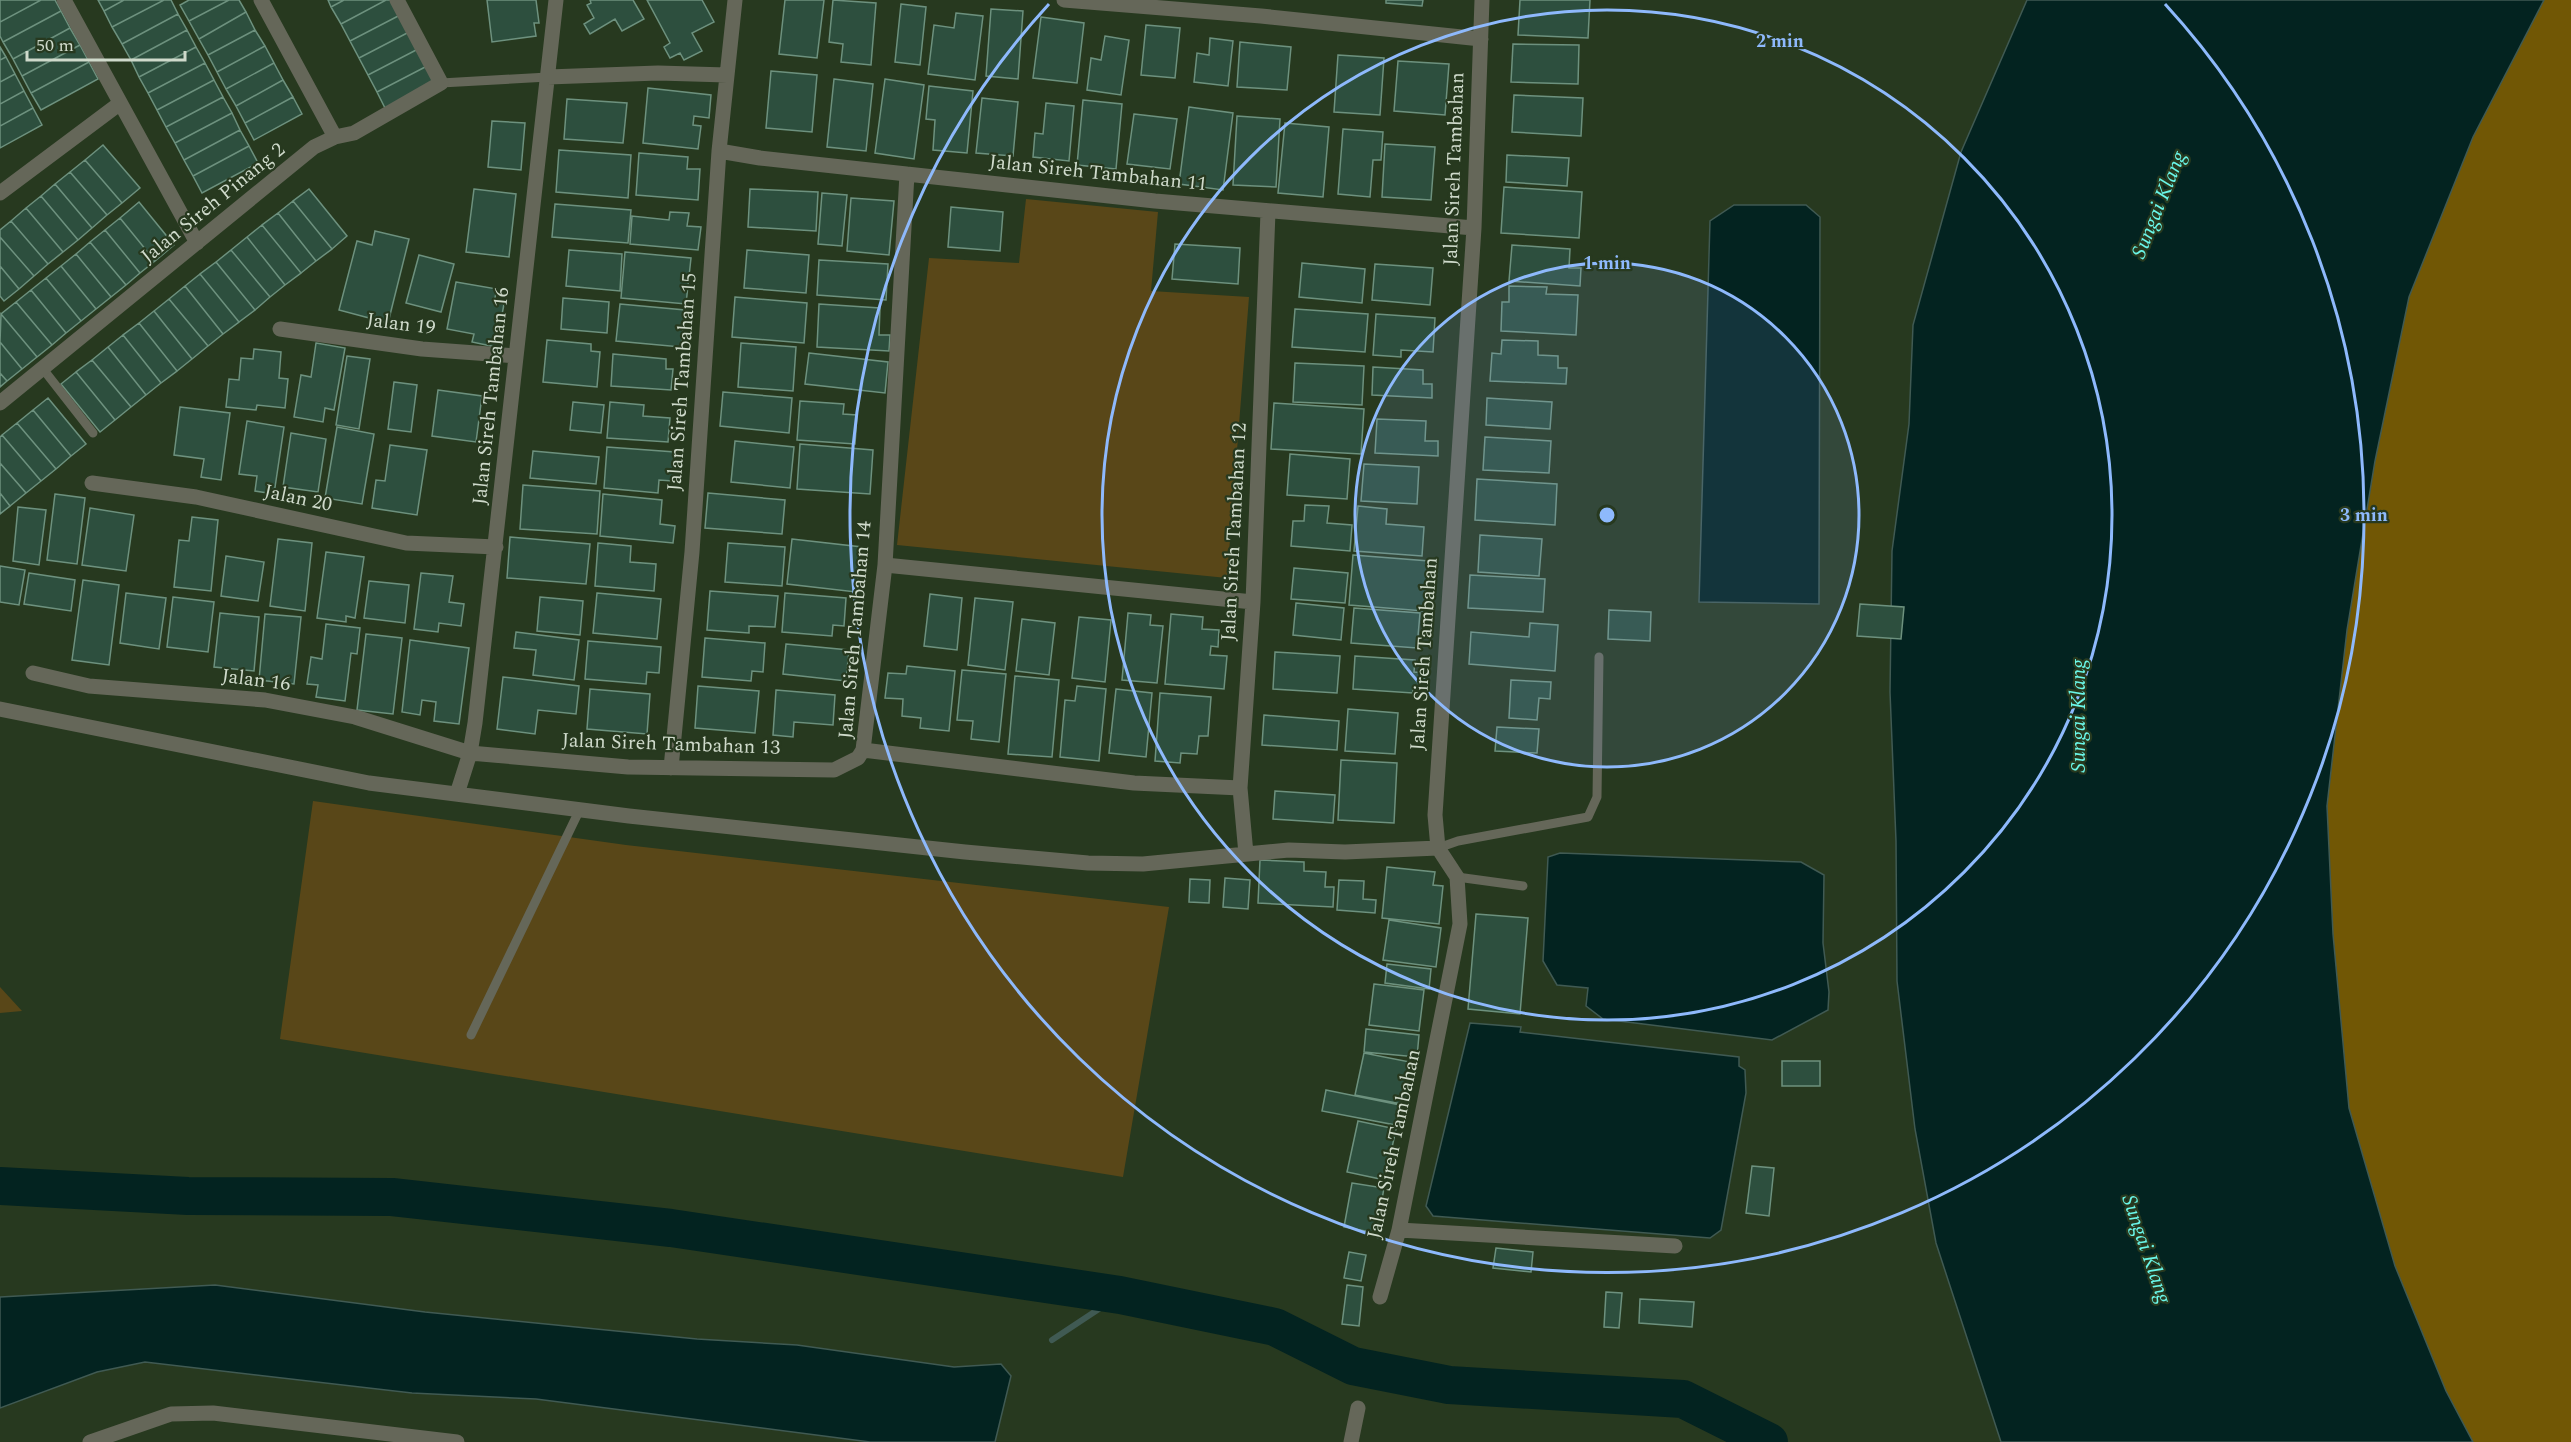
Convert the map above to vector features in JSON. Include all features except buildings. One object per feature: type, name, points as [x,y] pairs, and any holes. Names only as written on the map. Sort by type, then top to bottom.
[{"type":"street","points":[[64,0],[197,243]]},
{"type":"street","points":[[261,0],[335,137]]},
{"type":"street","points":[[397,0],[441,83]]},
{"type":"street","name":"Jalan Sireh Tambahan 16","points":[[457,794],[470,753],[496,547],[556,0]]},
{"type":"street","name":"Jalan Sireh Tambahan 15","points":[[671,768],[692,552],[719,150],[735,0]]},
{"type":"street","points":[[1064,0],[1261,15],[1480,39]]},
{"type":"street","name":"Jalan Sireh Tambahan","points":[[1380,1297],[1399,1230],[1460,924],[1457,877],[1438,848],[1435,815],[1474,228],[1482,0]]},
{"type":"street","points":[[548,77],[658,73],[727,75]]},
{"type":"street","name":"Jalan Sireh Pinang 2","points":[[0,404],[314,147],[335,137],[354,133],[441,83]]},
{"type":"street","points":[[0,193],[119,104]]},
{"type":"street","name":"Jalan Sireh Tambahan 11","points":[[719,150],[907,174],[1268,212],[1474,228]]},
{"type":"street","name":"Jalan Sireh Tambahan 14","points":[[907,174],[885,566],[864,750],[1134,783],[1240,788]]},
{"type":"street","name":"Jalan Sireh Tambahan 12","points":[[1246,854],[1240,788],[1253,602],[1268,212]]},
{"type":"street","name":"Jalan 19","points":[[280,329],[422,349],[516,356]]},
{"type":"street","name":"Jalan 20","points":[[92,483],[196,497],[406,543],[496,547]]},
{"type":"street","points":[[885,566],[1253,602]]},
{"type":"street","name":"Jalan 16","points":[[33,673],[89,687],[264,700],[356,717],[470,753]]},
{"type":"street","points":[[0,710],[283,768],[369,783],[942,850],[1088,863],[1176,862],[1290,850],[1345,852],[1438,848]]},
{"type":"street","name":"Jalan Sireh Tambahan 13","points":[[470,753],[628,767],[834,770],[858,758],[864,750]]},
{"type":"street","points":[[1399,1230],[1675,1246]]},
{"type":"street","points":[[1351,1442],[1358,1408]]},
{"type":"street","points":[[90,1442],[171,1414],[213,1413],[457,1442]]},
{"type":"lane","points":[[441,83],[548,77]]},
{"type":"lane","points":[[43,369],[93,434]]},
{"type":"lane","points":[[1438,848],[1458,841],[1588,817],[1598,797],[1599,657]]},
{"type":"lane","points":[[471,1035],[580,809]]},
{"type":"lane","points":[[1457,877],[1523,886]]},
{"type":"shaded area","points":[[2544,0],[2571,0],[2571,1442],[2473,1442],[2446,1391],[2395,1266],[2349,1108],[2333,934],[2327,806],[2347,630],[2375,461],[2409,297],[2473,137]]},
{"type":"shaded area","points":[[1026,199],[1158,212],[1151,291],[1249,297],[1227,578],[897,545],[929,258],[1019,263]]},
{"type":"shaded area","points":[[313,801],[626,845],[1169,907],[1123,1177],[280,1039]]},
{"type":"shaded area","points":[[0,987],[22,1011],[0,1013]]},
{"type":"water","name":"Sungai Klang","points":[[2027,0],[2544,0],[2473,137],[2409,297],[2375,461],[2347,630],[2327,806],[2333,934],[2349,1108],[2395,1266],[2446,1391],[2473,1442],[2001,1442],[1936,1243],[1915,1129],[1897,981],[1896,841],[1890,692],[1892,551],[1909,424],[1913,325],[1961,152]]},
{"type":"water","points":[[1734,205],[1806,205],[1820,217],[1819,604],[1699,602],[1710,221]]},
{"type":"water","points":[[1560,853],[1801,862],[1824,875],[1823,943],[1829,992],[1828,1010],[1772,1040],[1603,1019],[1586,1006],[1588,988],[1557,985],[1543,961],[1548,857]]},
{"type":"water","points":[[1470,1023],[1521,1027],[1520,1032],[1739,1057],[1739,1066],[1745,1070],[1746,1093],[1721,1230],[1710,1238],[1433,1216],[1426,1206]]},
{"type":"water","points":[[215,1285],[425,1312],[697,1339],[797,1345],[954,1367],[1001,1364],[1011,1376],[995,1442],[870,1442],[536,1399],[412,1393],[145,1362],[97,1372],[0,1408],[0,1297]]},
{"type":"waterway","points":[[0,1186],[188,1196],[392,1197],[671,1228],[1120,1295],[1275,1327],[1353,1366],[1449,1385],[1683,1399],[1769,1442]]},
{"type":"waterway","points":[[1052,1340],[1120,1295]]}]
